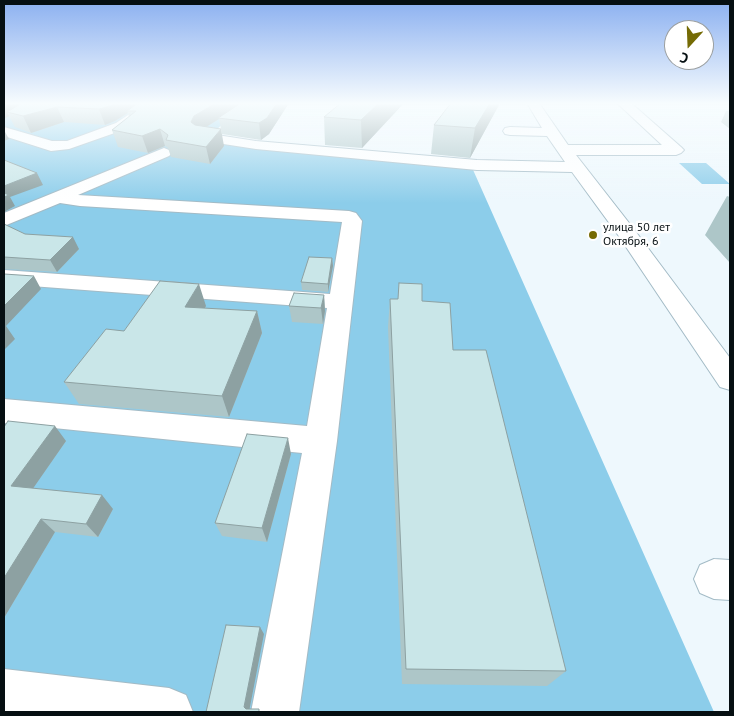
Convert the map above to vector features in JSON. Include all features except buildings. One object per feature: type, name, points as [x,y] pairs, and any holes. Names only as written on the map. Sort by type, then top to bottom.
[{"type":"street","points":[[30,136],[51,146],[69,145],[93,136]]},
{"type":"street","points":[[205,136],[256,145],[477,165],[676,150],[661,136]]},
{"type":"street","points":[[554,136],[626,232],[730,379]]},
{"type":"street","points":[[4,220],[164,153]]},
{"type":"street","points":[[57,197],[80,202],[349,217],[352,221],[322,441],[276,712]]},
{"type":"street","points":[[4,277],[340,302]]},
{"type":"street","points":[[4,411],[322,441]]},
{"type":"street","points":[[4,693],[168,712]]},
{"type":"shaded area","points":[[4,136],[210,136],[207,139],[470,163],[714,712],[4,712]]},
{"type":"shaded area","points":[[679,163],[706,163],[730,184],[702,184]]},
{"type":"place","name":"улица 50 лет Октября, 6","points":[[593,235]]}]
